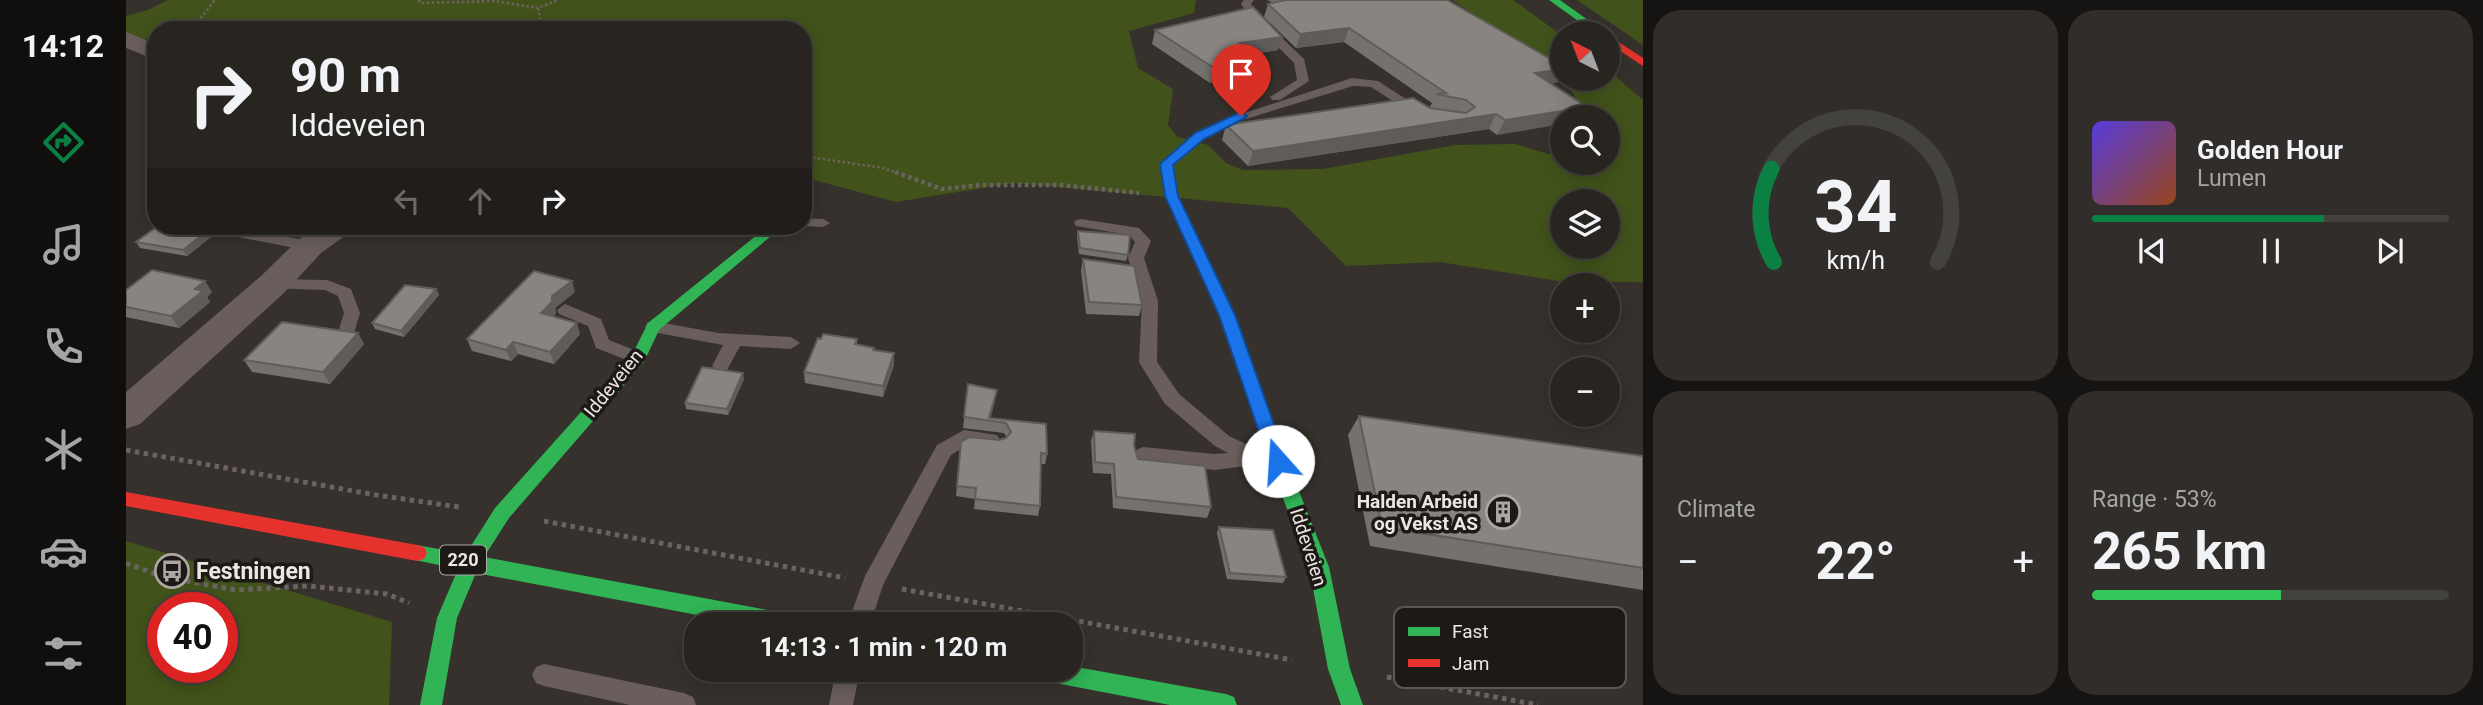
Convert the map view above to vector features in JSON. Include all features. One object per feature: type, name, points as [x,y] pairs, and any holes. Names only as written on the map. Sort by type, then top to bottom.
[{"type":"street","points":[[1554,0],[1584,21]]},
{"type":"street","points":[[126,39],[147,49]]},
{"type":"street","points":[[1620,46],[1643,62]]},
{"type":"street","name":"Iddeveien","points":[[1243,115],[1200,136],[1166,164],[1171,196],[1227,315],[1319,568],[1339,669],[1352,705]]},
{"type":"street","points":[[126,414],[273,284],[310,246],[325,235]]},
{"type":"street","name":"Iddeveien","points":[[431,705],[447,618],[471,562],[502,513],[638,358],[653,327],[765,235]]},
{"type":"street","name":"220","points":[[126,499],[732,612]]},
{"type":"street","points":[[1083,679],[1184,701],[1226,705]]},
{"type":"lane","points":[[1243,115],[1303,81],[1300,62],[1256,19],[1246,4],[1249,0]]},
{"type":"lane","points":[[1243,115],[1352,82],[1374,84],[1429,117]]},
{"type":"lane","points":[[812,222],[823,223]]},
{"type":"lane","points":[[1081,223],[1135,232],[1143,241],[1133,269],[1150,301],[1148,362],[1172,400],[1222,441],[1255,457],[1278,461]]},
{"type":"lane","points":[[250,235],[310,246]]},
{"type":"lane","points":[[273,284],[327,285],[345,293],[352,313],[348,329]]},
{"type":"lane","points":[[565,310],[595,323],[602,344],[638,358]]},
{"type":"lane","points":[[653,327],[734,340],[791,343]]},
{"type":"lane","points":[[721,366],[734,340]]},
{"type":"lane","points":[[863,612],[873,583],[944,450],[964,437],[997,441]]},
{"type":"lane","points":[[1143,455],[1214,462],[1255,457]]},
{"type":"lane","points":[[544,675],[684,705]]},
{"type":"lane","points":[[841,705],[846,682]]},
{"type":"path","points":[[198,21],[215,0]]},
{"type":"path","points":[[419,0],[420,3],[495,1],[538,8],[558,0]]},
{"type":"path","points":[[538,8],[541,21]]},
{"type":"path","points":[[812,157],[883,168],[942,189],[980,185],[1060,185],[1171,196]]},
{"type":"path","points":[[126,450],[376,495],[502,513],[1394,679]]},
{"type":"path","points":[[126,563],[164,577],[236,590],[309,586],[387,594],[447,618]]},
{"type":"path","points":[[1444,688],[1538,705]]},
{"type":"green space","points":[[168,0],[1196,0],[1194,13],[1129,31],[1138,68],[1173,89],[1168,125],[1177,137],[1208,145],[1226,163],[1243,170],[1323,169],[1455,145],[1515,144],[1550,154],[1550,175],[1620,175],[1620,105],[1576,105],[1571,91],[1620,91],[1620,80],[1643,100],[1643,282],[1620,282],[1620,273],[1550,273],[1550,280],[1440,262],[1346,266],[1288,208],[1013,183],[896,202],[812,179],[812,21],[147,21],[147,38],[126,46],[126,16],[148,10]]},
{"type":"green space","points":[[1452,0],[1513,0],[1550,27],[1550,68],[1542,59]]},
{"type":"green space","points":[[1577,0],[1643,0],[1643,45],[1620,29],[1620,21],[1608,21]]},
{"type":"green space","points":[[126,541],[392,622],[389,705],[126,705]]},
{"type":"building","points":[[1285,0],[1447,0],[1550,59],[1550,71],[1535,73],[1550,83],[1550,91],[1563,91],[1584,105],[1550,105],[1550,113],[1505,120],[1496,114],[1253,151],[1226,125],[1413,98],[1430,108],[1466,113],[1475,107],[1466,100],[1436,94],[1446,93],[1349,28],[1300,34],[1268,4]]},
{"type":"building","points":[[1253,7],[1282,37],[1240,43],[1263,56],[1214,68],[1155,30]]},
{"type":"building","points":[[1078,231],[1130,235],[1128,255],[1080,248]]},
{"type":"building","points":[[147,234],[202,235],[183,250],[136,242]]},
{"type":"building","points":[[1083,259],[1134,266],[1142,305],[1089,302]]},
{"type":"building","points":[[152,270],[205,281],[195,289],[203,291],[171,316],[126,307],[126,290]]},
{"type":"building","points":[[534,271],[572,281],[552,296],[552,302],[541,313],[577,323],[550,352],[513,342],[506,350],[467,339]]},
{"type":"building","points":[[405,285],[436,289],[401,331],[372,323]]},
{"type":"building","points":[[282,322],[358,333],[323,372],[244,360]]},
{"type":"building","points":[[823,334],[857,339],[855,344],[894,353],[883,386],[804,372],[818,338],[821,339]]},
{"type":"building","points":[[702,367],[743,373],[727,409],[685,403]]},
{"type":"building","points":[[968,384],[997,390],[989,418],[1046,424],[1047,454],[1041,453],[1040,506],[975,499],[976,488],[957,486],[961,442],[969,437],[999,440],[1006,438],[1011,432],[1006,423],[964,417]]},
{"type":"building","name":"Halden Arbeid og Vekst AS","points":[[1359,416],[1643,456],[1643,568],[1382,527]]},
{"type":"building","points":[[1094,431],[1135,434],[1134,446],[1138,459],[1205,466],[1211,507],[1116,497],[1114,464],[1095,462]]},
{"type":"building","points":[[1219,527],[1273,530],[1286,577],[1230,573]]},
{"type":"traffic: fast","points":[[1554,0],[1584,21]]},
{"type":"traffic: fast","points":[[1241,116],[1200,136],[1166,164],[1171,196],[1227,315],[1278,461],[1319,567],[1339,669],[1352,705]]},
{"type":"traffic: fast","points":[[431,705],[447,618],[471,562],[502,513],[638,358],[653,327],[765,235]]},
{"type":"traffic: fast","points":[[417,553],[731,612]]},
{"type":"traffic: fast","points":[[1083,678],[1226,705]]},
{"type":"traffic: jam","points":[[1620,47],[1643,63]]},
{"type":"traffic: jam","points":[[126,499],[417,553]]},
{"type":"place","name":"Halden Arbeid og Vekst AS","points":[[1503,512]]},
{"type":"place","name":"Festningen","points":[[172,571]]},
{"type":"route","points":[[1241,116],[1200,136],[1166,164],[1171,196],[1227,315],[1278,461]]}]
